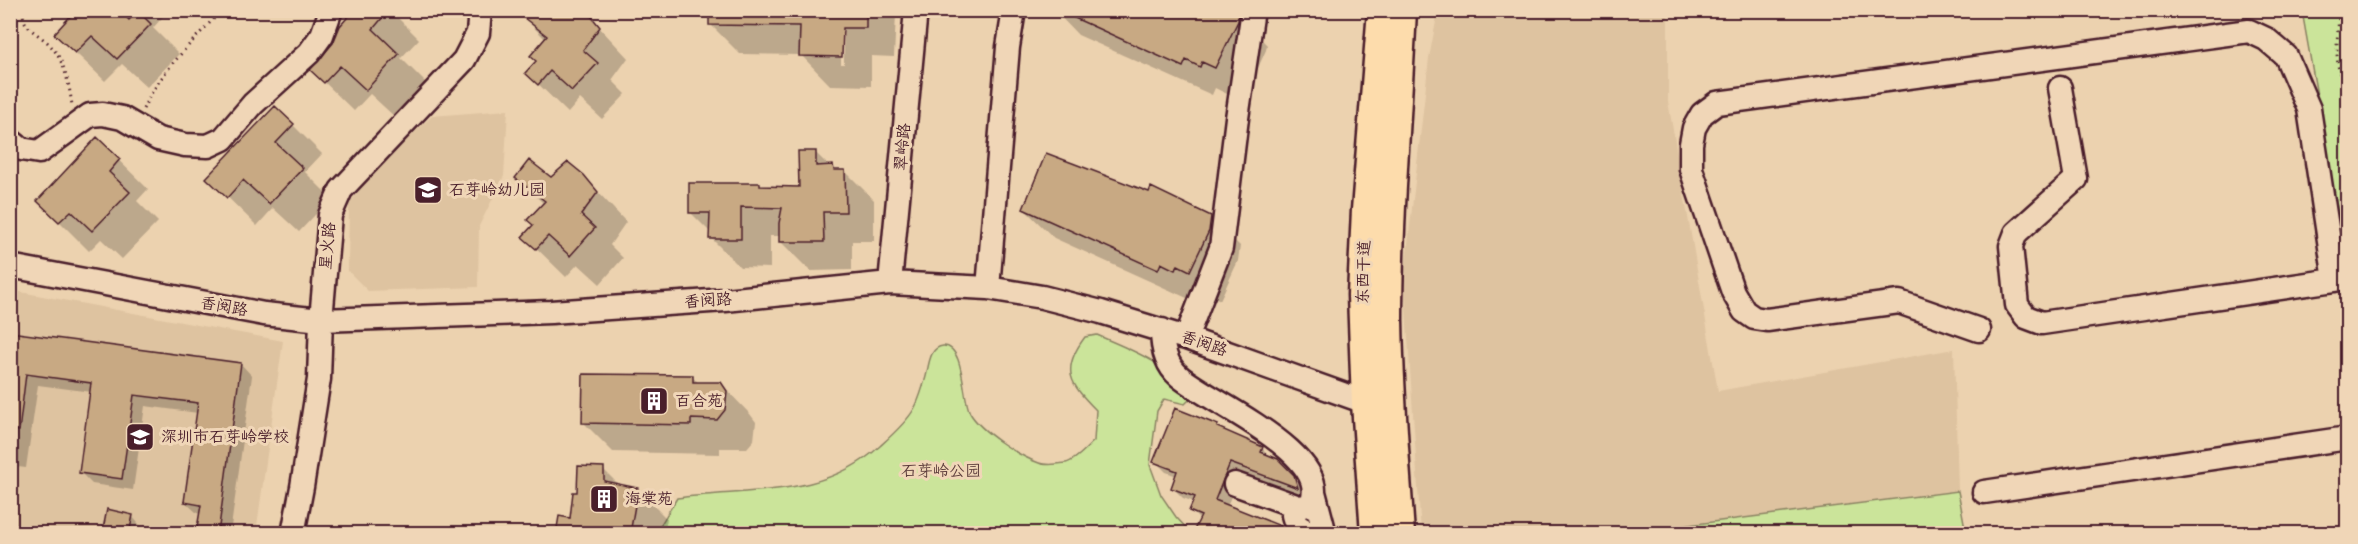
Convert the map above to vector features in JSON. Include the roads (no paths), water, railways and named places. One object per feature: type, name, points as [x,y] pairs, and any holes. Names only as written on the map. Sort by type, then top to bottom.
[{"type":"main road","points":[[1367,10],[1379,212]]},
{"type":"main road","name":"东西干道","points":[[1375,534],[1379,407],[1388,318],[1379,212],[1382,10]]},
{"type":"main road","name":"东西干道","points":[[1379,212],[1402,10]]},
{"type":"main road","points":[[1379,212],[1419,10]]},
{"type":"main road","name":"东西干道","points":[[1379,407],[1400,534]]},
{"type":"street","points":[[10,140],[21,149],[39,152],[90,115],[103,114],[122,118],[158,139],[185,145],[207,146],[223,140],[253,104],[309,53],[322,35],[331,10]]},
{"type":"street","name":"星火路","points":[[293,534],[303,487],[319,379],[321,320],[330,215],[341,190],[464,60],[478,33],[480,10]]},
{"type":"street","name":"翠岭路","points":[[890,283],[916,10]]},
{"type":"street","points":[[988,288],[1008,47],[1014,10]]},
{"type":"street","points":[[1186,338],[1221,248],[1253,10]]},
{"type":"street","points":[[1979,330],[1899,302],[1767,320],[1754,318],[1744,311],[1733,292],[1691,169],[1691,144],[1694,128],[1702,114],[1717,103],[2249,31],[2266,39],[2286,56],[2309,109],[2342,279],[2042,322],[2026,316],[2017,305],[2011,246],[2016,233],[2076,179],[2060,88]]},
{"type":"street","name":"香阅路","points":[[10,266],[264,314],[321,320],[551,312],[724,300],[890,283],[988,288],[1042,297],[1162,330],[1379,407]]},
{"type":"street","points":[[1162,330],[1163,352],[1179,376],[1273,437],[1298,457],[1308,474],[1325,534]]},
{"type":"street","points":[[1984,492],[2348,438]]},
{"type":"street","points":[[1235,484],[1295,506],[1304,507],[1310,505],[1314,492]]},
{"type":"street","points":[[1295,506],[1293,515],[1296,525],[1312,534]]},
{"type":"place","name":"石芽岭幼儿园","points":[[428,190]]},
{"type":"place","name":"百合苑","points":[[654,401]]},
{"type":"place","name":"深圳市石芽岭学校","points":[[140,437]]},
{"type":"place","name":"海棠苑","points":[[604,499]]},
{"type":"park label","name":"石芽岭公园","points":[[941,471]]}]
